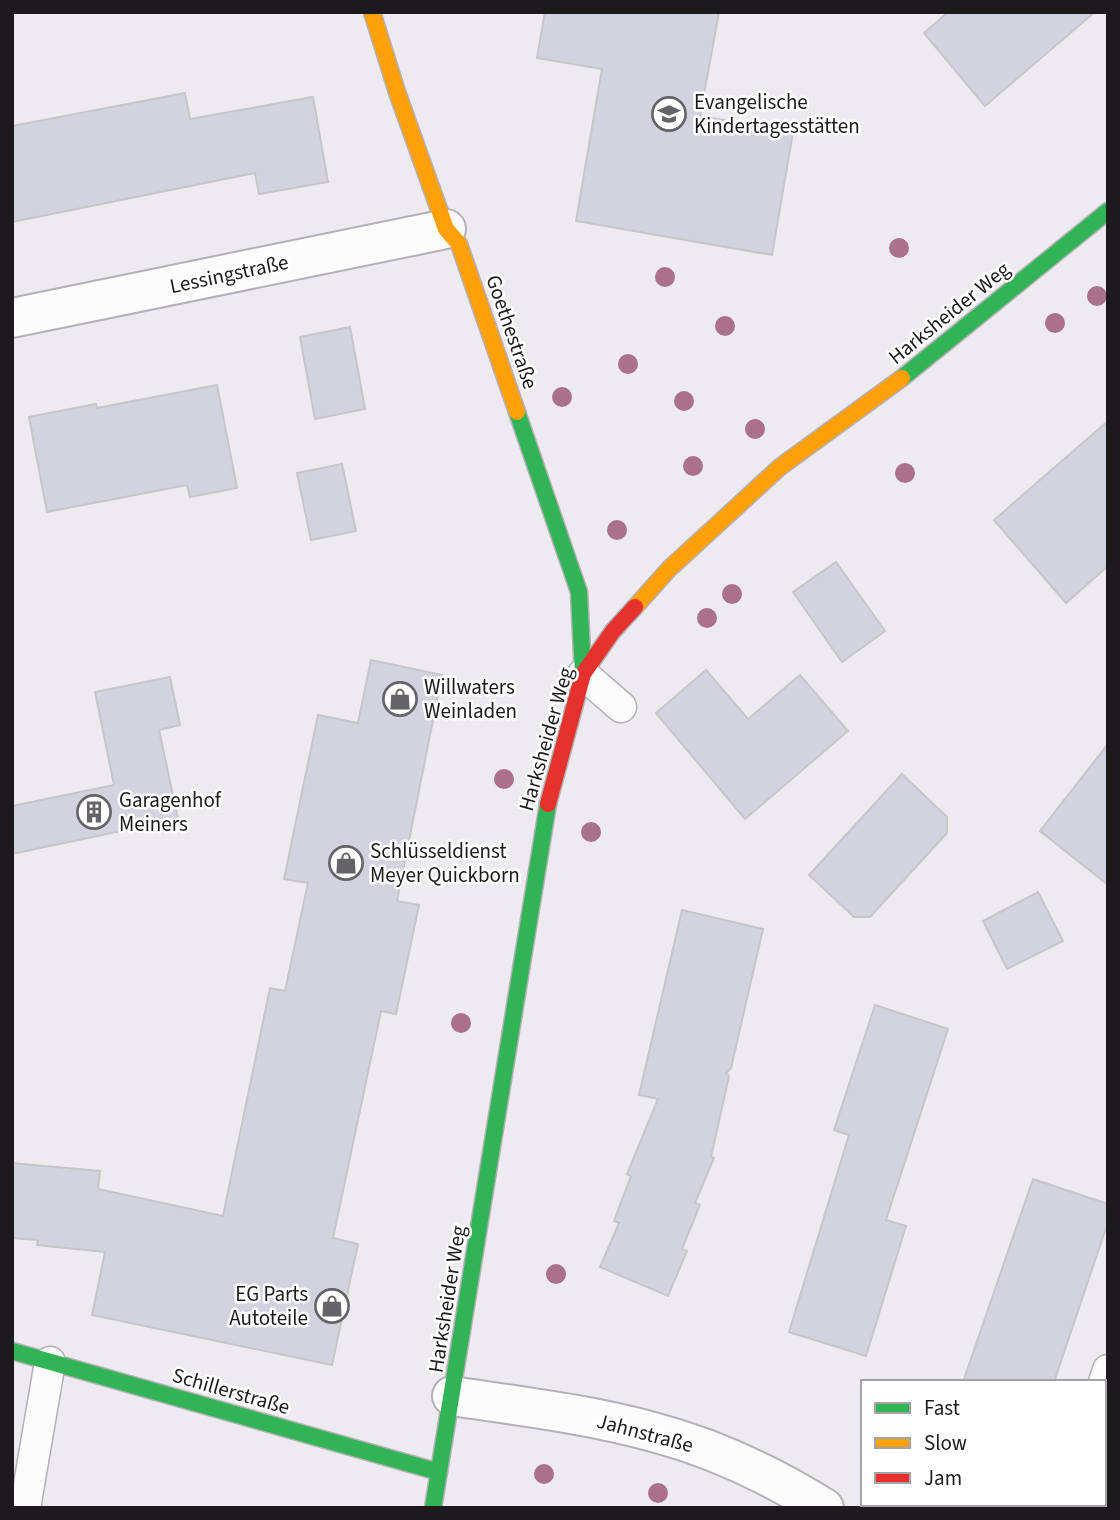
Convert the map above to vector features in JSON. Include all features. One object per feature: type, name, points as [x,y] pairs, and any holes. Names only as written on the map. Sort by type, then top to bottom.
[{"type":"main road","name":"Goethestraße","points":[[372,12],[397,92],[446,229],[459,244],[579,592],[583,674]]},
{"type":"main road","name":"Harksheider Weg","points":[[433,1508],[544,818],[583,674],[612,631],[670,569],[780,467],[927,360],[1108,211]]},
{"type":"main road","name":"Schillerstraße","points":[[12,1351],[439,1472]]},
{"type":"street","name":"Lessingstraße","points":[[12,318],[446,229]]},
{"type":"street","name":"Jahnstraße","points":[[452,1396],[597,1419],[654,1432],[734,1460],[782,1482],[824,1508]]},
{"type":"lane","points":[[583,674],[621,707]]},
{"type":"lane","points":[[25,1508],[50,1362]]},
{"type":"building","points":[[545,12],[719,12],[700,116],[793,132],[772,255],[576,221],[602,69],[537,58]]},
{"type":"building","points":[[948,12],[1095,12],[985,106],[924,33]]},
{"type":"building","points":[[185,93],[190,119],[313,97],[328,182],[259,194],[255,173],[12,222],[12,126]]},
{"type":"building","points":[[350,327],[365,409],[315,419],[300,337]]},
{"type":"building","points":[[217,385],[237,488],[190,497],[187,485],[47,512],[29,417],[96,404],[97,408]]},
{"type":"building","points":[[1108,421],[1108,566],[1066,603],[994,520]]},
{"type":"building","points":[[342,464],[356,531],[311,540],[297,473]]},
{"type":"building","points":[[836,562],[885,631],[842,662],[793,592]]},
{"type":"building","points":[[371,660],[442,675],[397,901],[419,905],[396,1014],[381,1011],[333,1238],[358,1244],[332,1365],[92,1315],[105,1252],[37,1245],[38,1240],[12,1238],[12,1163],[100,1171],[98,1189],[223,1216],[270,988],[285,991],[308,883],[284,879],[318,715],[358,723]]},
{"type":"building","points":[[706,670],[748,719],[800,675],[848,731],[745,819],[656,713]]},
{"type":"building","points":[[170,677],[180,725],[159,730],[178,819],[12,854],[12,806],[114,785],[95,692]]},
{"type":"building","points":[[1108,744],[1108,885],[1040,831]]},
{"type":"building","points":[[902,774],[947,817],[947,833],[870,917],[854,917],[809,875]]},
{"type":"building","points":[[1038,892],[1063,941],[1007,969],[983,921]]},
{"type":"building","points":[[682,910],[763,929],[731,1068],[726,1073],[729,1076],[711,1157],[714,1158],[695,1203],[700,1205],[682,1249],[687,1251],[668,1296],[600,1267],[619,1223],[614,1221],[631,1176],[627,1174],[658,1099],[639,1095]]},
{"type":"building","points":[[875,1005],[948,1029],[886,1220],[906,1226],[866,1356],[789,1332],[849,1135],[834,1130]]},
{"type":"building","points":[[1033,1179],[1108,1204],[1108,1222],[1055,1380],[964,1380]]},
{"type":"traffic: fast","points":[[902,378],[1108,211]]},
{"type":"traffic: fast","points":[[517,412],[579,592],[583,674]]},
{"type":"traffic: fast","points":[[433,1508],[548,804]]},
{"type":"traffic: fast","points":[[12,1351],[439,1472]]},
{"type":"traffic: slow","points":[[372,12],[397,92],[446,229],[459,244],[517,412]]},
{"type":"traffic: slow","points":[[635,607],[669,569],[780,467],[902,378]]},
{"type":"traffic: jam","points":[[548,804],[583,674],[613,631],[635,607]]},
{"type":"place","name":"Evangelische Kindertagesstätten","points":[[669,114]]},
{"type":"place","name":"Willwaters Weinladen","points":[[400,699]]},
{"type":"place","name":"Garagenhof Meiners","points":[[94,812]]},
{"type":"place","name":"Schlüsseldienst Meyer Quickborn","points":[[346,863]]},
{"type":"place","name":"EG Parts Autoteile","points":[[332,1306]]}]
